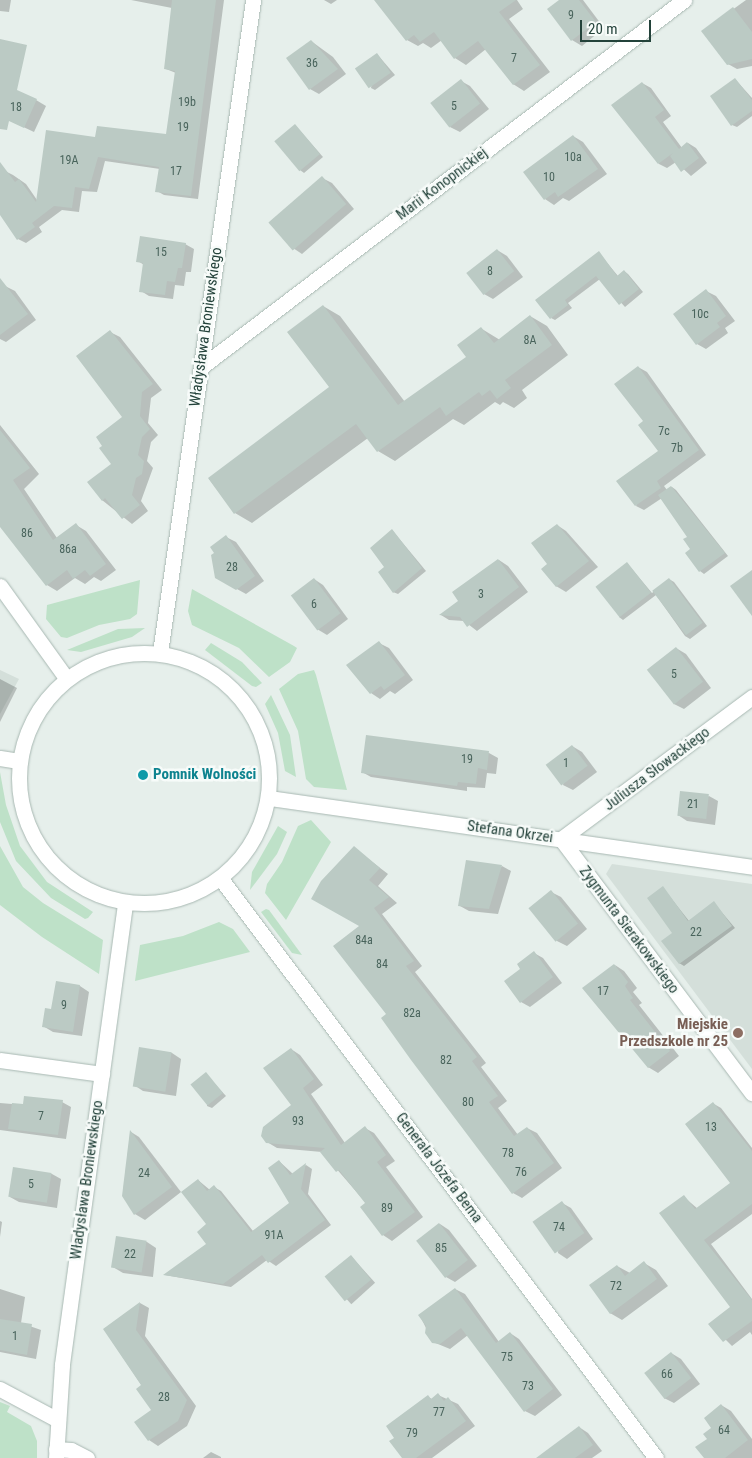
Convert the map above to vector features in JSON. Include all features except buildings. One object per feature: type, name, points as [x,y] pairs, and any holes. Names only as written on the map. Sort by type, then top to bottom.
[{"type":"street","name":"Władysława Broniewskiego","points":[[160,653],[253,0]]},
{"type":"street","name":"Marii Konopnickiej","points":[[201,368],[684,0]]},
{"type":"street","points":[[0,586],[66,678]]},
{"type":"street","points":[[160,653],[213,673],[249,709],[268,754],[269,798],[248,849],[221,878],[187,897],[125,903],[83,888],[57,868],[37,845],[19,800],[19,761],[37,716],[66,678],[109,657],[160,653]]},
{"type":"street","name":"Juliusza Słowackiego","points":[[561,839],[752,697]]},
{"type":"street","points":[[0,758],[19,761]]},
{"type":"street","name":"Stefana Okrzei","points":[[269,798],[752,867]]},
{"type":"street","name":"Zygmunta Sierakowskiego","points":[[561,839],[752,1092]]},
{"type":"street","name":"Generała Józefa Bema","points":[[221,878],[656,1458]]},
{"type":"street","name":"Władysława Broniewskiego","points":[[56,1453],[58,1420],[125,903]]},
{"type":"street","points":[[0,1060],[102,1074]]},
{"type":"street","points":[[0,1390],[58,1420]]},
{"type":"street","points":[[56,1453],[71,1450],[87,1458]]},
{"type":"shaded area","points":[[0,670],[19,679],[0,714]]},
{"type":"shaded area","points":[[612,864],[752,884],[752,1069],[606,874]]},
{"type":"green space","points":[[140,580],[137,614],[130,619],[99,625],[67,638],[61,637],[46,619],[47,605]]},
{"type":"green space","points":[[192,589],[297,648],[290,662],[269,677],[239,648],[192,625],[188,611]]},
{"type":"green space","points":[[145,628],[132,637],[81,652],[67,650],[118,629]]},
{"type":"green space","points":[[211,643],[242,662],[262,683],[256,687],[252,686],[205,650]]},
{"type":"green space","points":[[314,670],[347,790],[314,787],[306,779],[298,731],[279,689],[298,674]]},
{"type":"green space","points":[[271,695],[290,735],[296,777],[285,771],[278,733],[265,704]]},
{"type":"green space","points":[[0,772],[6,805],[20,846],[47,882],[93,912],[88,918],[85,919],[51,898],[16,861],[0,822]]},
{"type":"green space","points":[[311,820],[331,842],[286,920],[265,893],[267,884],[282,862],[298,826]]},
{"type":"green space","points":[[278,826],[287,832],[277,854],[250,890],[252,872]]},
{"type":"green space","points":[[0,846],[23,887],[43,903],[103,940],[99,974],[42,937],[0,905]]},
{"type":"green space","points":[[266,909],[269,910],[302,955],[292,953],[261,912]]},
{"type":"green space","points":[[219,922],[233,929],[250,952],[135,981],[140,945],[183,936]]},
{"type":"green space","points":[[0,1402],[10,1406],[7,1412],[31,1426],[37,1441],[37,1458],[0,1458]]},
{"type":"place","name":"Pomnik Wolności","points":[[143,775]]},
{"type":"place","name":"Miejskie Przedszkole nr 25","points":[[738,1033]]}]
